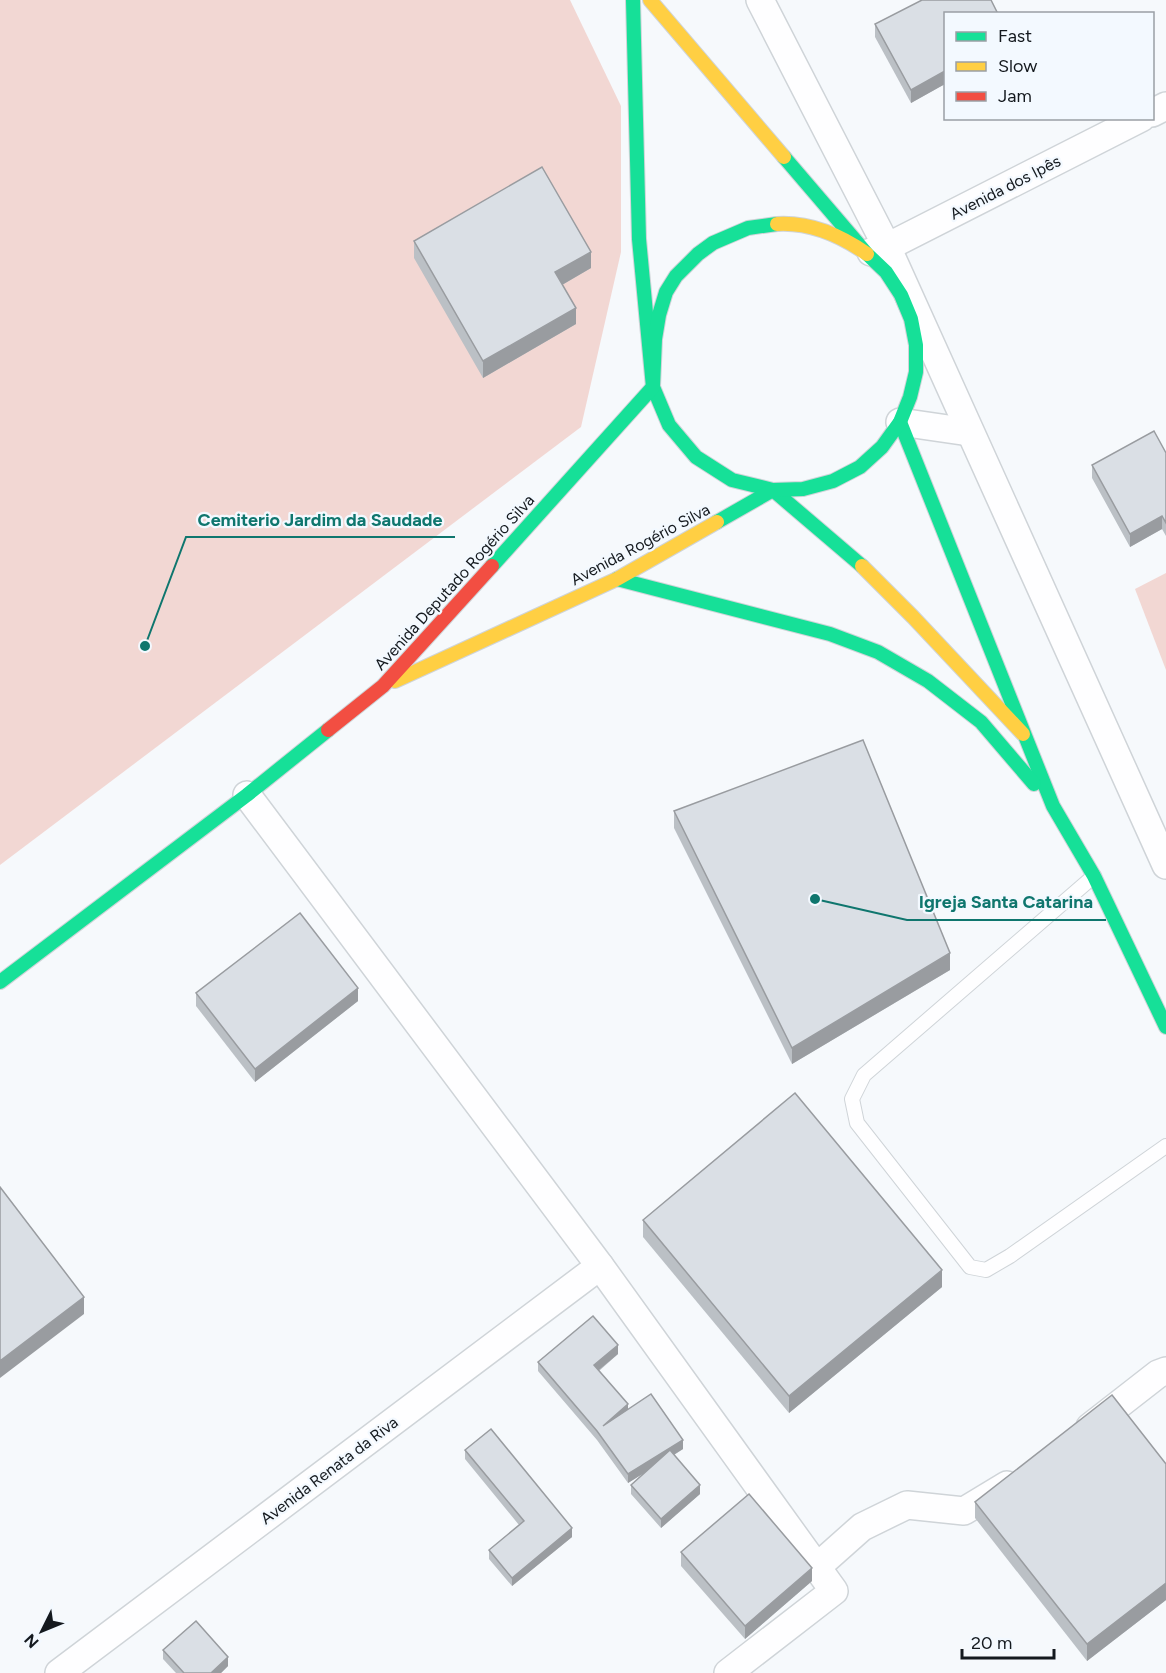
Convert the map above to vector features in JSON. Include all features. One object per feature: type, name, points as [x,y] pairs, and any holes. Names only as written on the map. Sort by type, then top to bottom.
[{"type":"main road","points":[[633,0],[639,239],[645,316],[653,387],[669,425],[696,457],[732,480],[773,490],[867,571],[1023,734]]},
{"type":"main road","points":[[650,0],[877,250]]},
{"type":"main road","points":[[653,387],[657,326],[667,290],[687,264],[712,243],[742,229],[775,224],[808,226],[877,250]]},
{"type":"main road","name":"Avenida Rogério Silva","points":[[383,686],[617,579],[773,490],[803,489],[833,481],[860,467],[882,447],[900,422],[910,397],[916,372],[916,345],[911,319],[877,250]]},
{"type":"main road","name":"Avenida Deputado Rogério Silva","points":[[0,982],[247,795],[383,686],[653,387]]},
{"type":"main road","points":[[900,422],[1053,806],[1094,876],[1166,1027]]},
{"type":"main road","points":[[617,579],[830,634],[878,652],[928,681],[981,722],[1053,806]]},
{"type":"street","points":[[760,0],[877,250],[969,432],[1166,865]]},
{"type":"street","name":"Avenida dos Ipês","points":[[877,250],[1137,120]]},
{"type":"street","points":[[900,422],[969,432]]},
{"type":"street","points":[[247,795],[600,1266],[834,1591],[728,1673]]},
{"type":"street","name":"Avenida Renata da Riva","points":[[59,1673],[600,1266]]},
{"type":"street","points":[[1072,1442],[1158,1374],[1166,1371]]},
{"type":"street","points":[[817,1567],[862,1527],[907,1505],[964,1510],[1025,1474]]},
{"type":"lane","points":[[1094,876],[864,1075],[852,1099],[857,1123],[970,1267],[986,1270],[1010,1256],[1166,1146]]},
{"type":"shaded area","points":[[0,0],[570,0],[621,106],[621,252],[581,427],[0,865]]},
{"type":"shaded area","points":[[1166,573],[1166,670],[1135,589]]},
{"type":"building","points":[[922,0],[991,0],[997,12],[944,12],[944,72],[911,90],[875,24]]},
{"type":"building","points":[[542,167],[591,252],[555,272],[576,308],[483,361],[414,241]]},
{"type":"building","points":[[1154,431],[1166,453],[1166,523],[1162,516],[1130,534],[1092,465]]},
{"type":"building","points":[[863,740],[950,953],[792,1048],[674,811]]},
{"type":"building","points":[[300,913],[358,988],[255,1069],[196,993]]},
{"type":"building","points":[[795,1093],[942,1270],[789,1396],[643,1220]]},
{"type":"building","points":[[0,1187],[84,1297],[0,1361]]},
{"type":"building","points":[[593,1316],[618,1345],[594,1365],[628,1404],[603,1426],[651,1394],[683,1440],[628,1474],[597,1431],[538,1362]]},
{"type":"building","points":[[1112,1395],[1166,1464],[1166,1583],[1087,1644],[975,1502]]},
{"type":"building","points":[[491,1429],[572,1528],[512,1578],[489,1550],[524,1521],[465,1450]]},
{"type":"building","points":[[670,1450],[700,1485],[661,1519],[631,1485]]},
{"type":"building","points":[[749,1494],[812,1568],[745,1626],[681,1552]]},
{"type":"building","points":[[196,1621],[228,1657],[211,1673],[184,1673],[163,1650]]},
{"type":"traffic: fast","points":[[633,0],[639,239],[653,387],[669,425],[696,457],[732,480],[773,490],[862,566]]},
{"type":"traffic: fast","points":[[717,522],[773,490],[803,489],[833,481],[860,467],[882,447],[900,422],[910,397],[916,372],[916,345],[911,319],[901,295],[886,272],[867,254],[784,157]]},
{"type":"traffic: fast","points":[[492,566],[653,387],[655,339],[659,315],[666,292],[676,276],[713,243],[748,228],[777,224]]},
{"type":"traffic: fast","points":[[900,422],[1053,806],[1094,876],[1166,1027]]},
{"type":"traffic: fast","points":[[617,579],[830,634],[878,652],[928,681],[981,722],[1034,784]]},
{"type":"traffic: fast","points":[[0,982],[247,795],[328,730]]},
{"type":"traffic: slow","points":[[650,0],[784,157]]},
{"type":"traffic: slow","points":[[777,224],[802,225],[825,231],[867,254]]},
{"type":"traffic: slow","points":[[395,681],[617,579],[717,522]]},
{"type":"traffic: slow","points":[[862,566],[1023,734]]},
{"type":"traffic: jam","points":[[328,730],[383,686],[492,566]]},
{"type":"place","name":"Cemiterio Jardim da Saudade","points":[[145,646]]},
{"type":"place","name":"Igreja Santa Catarina","points":[[815,899]]}]
